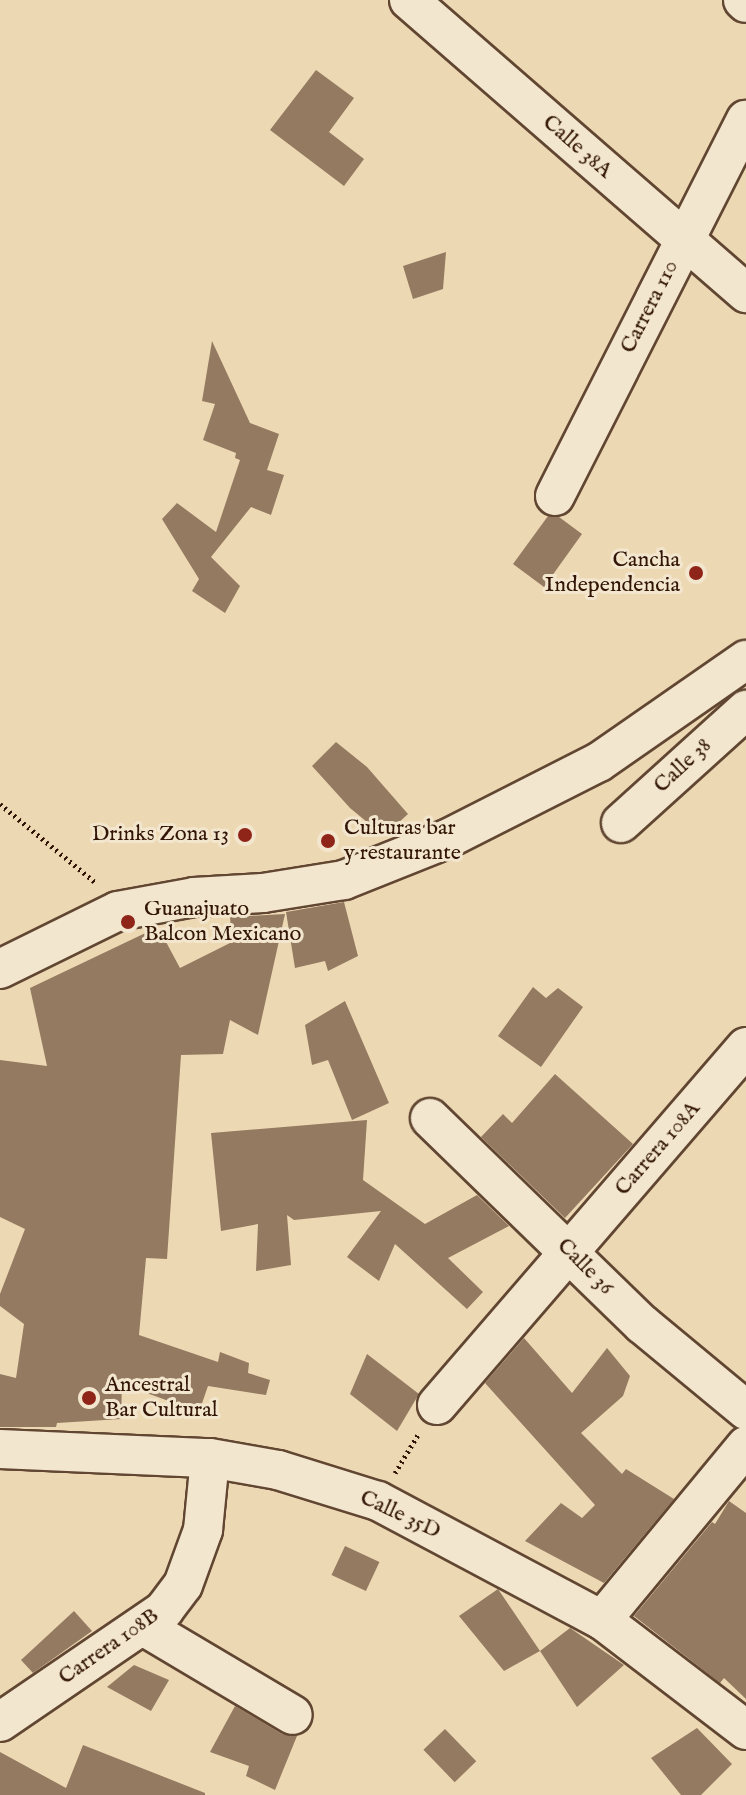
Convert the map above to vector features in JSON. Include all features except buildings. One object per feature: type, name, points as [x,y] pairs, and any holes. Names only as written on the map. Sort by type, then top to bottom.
[{"type":"street","name":"Calle 38A","points":[[409,0],[746,293]]},
{"type":"street","name":"Carrera 110","points":[[555,496],[746,120]]},
{"type":"street","points":[[0,969],[118,911],[194,897],[263,893],[344,880],[418,851],[599,762],[746,660]]},
{"type":"street","name":"Calle 38","points":[[621,823],[746,710]]},
{"type":"street","name":"Carrera 108A","points":[[437,1405],[746,1047]]},
{"type":"street","name":"Calle 36","points":[[430,1118],[642,1324],[746,1410]]},
{"type":"street","points":[[602,1620],[746,1446]]},
{"type":"street","name":"Calle 35D","points":[[0,1449],[210,1458],[278,1470],[378,1501],[602,1620],[746,1730]]},
{"type":"street","name":"Carrera 108B","points":[[0,1722],[164,1610],[194,1561],[203,1530],[210,1458]]},
{"type":"street","points":[[143,1626],[293,1715]]},
{"type":"path","points":[[0,804],[93,879],[118,911]]},
{"type":"path","points":[[378,1501],[437,1405]]},
{"type":"place","name":"Cancha Independencia","points":[[696,573]]},
{"type":"place","name":"Drinks Zona 13","points":[[245,835]]},
{"type":"place","name":"Culturas bar y restaurante","points":[[328,841]]},
{"type":"place","name":"Guanajuato Balcon Mexicano","points":[[128,922]]},
{"type":"place","name":"Ancestral Bar Cultural","points":[[89,1398]]}]
